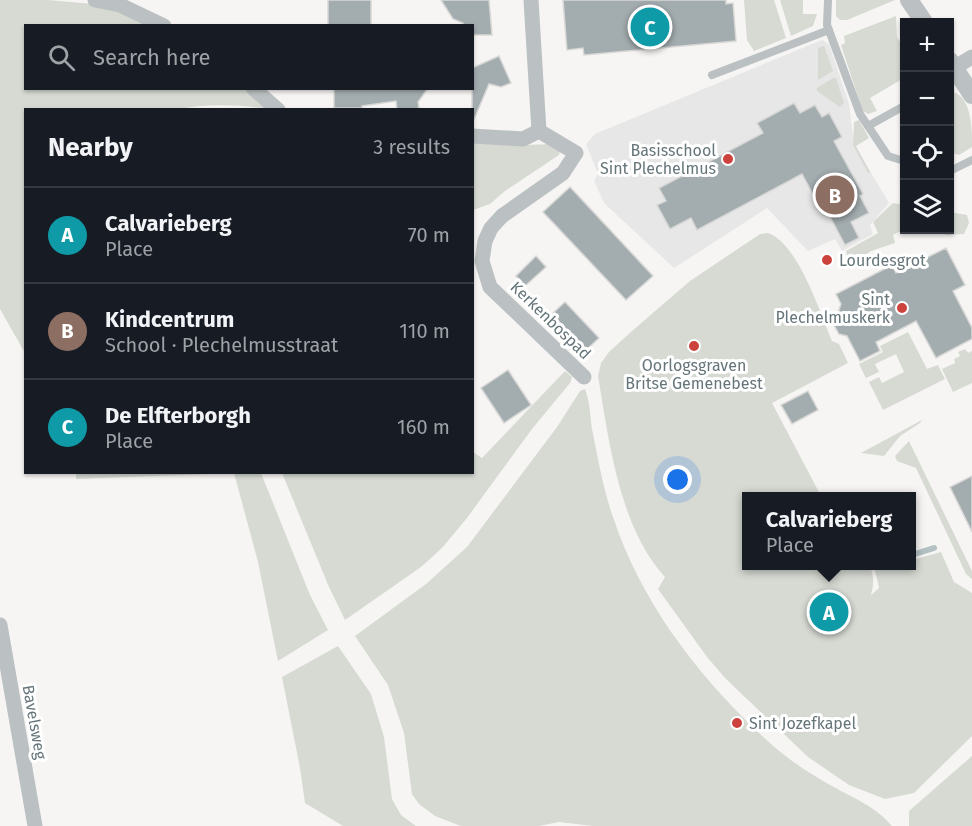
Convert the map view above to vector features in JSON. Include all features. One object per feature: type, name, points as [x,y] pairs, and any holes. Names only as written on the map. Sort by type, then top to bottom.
[{"type":"street","points":[[95,0],[120,5],[160,24]]},
{"type":"street","points":[[474,136],[523,139],[539,131],[531,0]]},
{"type":"street","points":[[909,0],[921,18]]},
{"type":"street","points":[[954,70],[972,57]]},
{"type":"street","points":[[954,72],[972,95]]},
{"type":"street","points":[[255,90],[276,108]]},
{"type":"street","name":"Kerkenbospad","points":[[539,131],[576,153],[563,173],[502,216],[491,228],[485,241],[482,261],[490,287],[584,377]]},
{"type":"street","name":"Bavelsweg","points":[[0,625],[35,826]]},
{"type":"lane","points":[[828,0],[829,30],[860,114],[888,156],[900,160]]},
{"type":"lane","points":[[712,75],[829,30]]},
{"type":"lane","points":[[868,126],[900,108]]},
{"type":"lane","points":[[954,169],[972,160]]},
{"type":"shaded area","points":[[0,0],[48,0],[105,5],[154,24],[24,24],[24,90],[246,90],[271,108],[223,105],[186,108],[24,108],[24,351],[0,309]]},
{"type":"shaded area","points":[[744,0],[774,0],[786,38],[754,51],[747,40]]},
{"type":"shaded area","points":[[780,0],[803,0],[803,14],[817,14],[813,26],[791,36]]},
{"type":"shaded area","points":[[836,0],[895,0],[847,20],[840,20],[836,16]]},
{"type":"shaded area","points":[[896,16],[897,37],[900,42],[900,80],[870,98],[877,111],[868,114],[863,111],[841,45],[845,43],[844,36]]},
{"type":"shaded area","name":"Basisschool Sint Plechelmus","points":[[822,40],[829,44],[849,104],[854,144],[889,203],[870,225],[873,234],[842,251],[835,239],[808,251],[767,208],[674,268],[604,203],[594,181],[598,174],[586,144],[595,134]]},
{"type":"shaded area","points":[[824,46],[833,71],[818,80],[818,48]]},
{"type":"shaded area","points":[[836,78],[844,103],[840,107],[817,91],[817,88]]},
{"type":"shaded area","points":[[954,93],[967,105],[971,122],[972,147],[959,155],[954,153]]},
{"type":"shaded area","points":[[859,120],[869,138],[856,146],[870,172],[868,173],[853,145],[854,122]]},
{"type":"shaded area","points":[[474,143],[557,144],[561,148],[559,155],[505,191],[490,204],[474,210]]},
{"type":"shaded area","points":[[893,203],[900,204],[900,231],[893,235],[895,243],[871,251],[845,269],[848,260],[846,251],[878,233],[873,222]]},
{"type":"shaded area","points":[[954,213],[967,215],[969,223],[964,234],[945,235],[954,234]]},
{"type":"shaded area","points":[[768,233],[779,239],[789,250],[807,280],[832,341],[839,344],[848,363],[772,403],[819,492],[742,492],[742,570],[871,570],[873,588],[871,595],[879,588],[875,570],[916,570],[916,559],[941,552],[954,582],[972,593],[972,736],[914,793],[885,799],[849,785],[808,757],[726,679],[707,657],[658,589],[665,577],[649,557],[637,534],[618,482],[598,376],[601,363],[609,352],[690,281],[760,234]]},
{"type":"shaded area","points":[[908,332],[927,369],[938,365],[945,379],[883,410],[869,382],[879,377],[882,383],[904,372],[896,354],[875,364],[879,372],[866,378],[859,364],[883,352],[880,346]]},
{"type":"shaded area","points":[[965,349],[968,353],[972,351],[972,383],[953,392],[942,369],[955,363],[954,359],[960,356],[958,352]]},
{"type":"shaded area","points":[[565,371],[572,377],[570,383],[532,429],[467,518],[442,548],[421,567],[345,620],[282,474],[474,474],[474,453],[482,458]]},
{"type":"shaded area","points":[[585,389],[606,496],[613,517],[638,577],[671,632],[711,683],[774,747],[811,774],[872,808],[892,826],[593,826],[559,822],[539,826],[461,826],[435,816],[419,804],[412,794],[404,733],[388,685],[355,636],[426,584],[467,547],[557,427],[580,391]]},
{"type":"shaded area","points":[[922,420],[900,436],[884,456],[861,453]]},
{"type":"shaded area","points":[[909,441],[972,571],[972,579],[966,574],[916,468],[897,461],[895,456]]},
{"type":"shaded area","points":[[76,474],[208,474],[76,479]]},
{"type":"shaded area","points":[[234,474],[261,474],[310,595],[328,630],[278,661],[258,562]]},
{"type":"shaded area","points":[[338,646],[371,694],[384,737],[392,799],[401,815],[416,826],[343,826],[305,803],[282,677]]},
{"type":"shaded area","points":[[972,756],[972,826],[909,826],[909,811]]},
{"type":"building","points":[[328,0],[371,0],[371,24],[328,24]]},
{"type":"building","points":[[441,0],[489,0],[492,35],[474,35],[474,24],[463,24],[453,19]]},
{"type":"building","points":[[563,0],[726,0],[726,4],[733,3],[736,41],[584,55],[583,48],[567,50]]},
{"type":"building","points":[[499,56],[511,83],[501,87],[489,84],[474,119],[472,90],[474,90],[474,67]]},
{"type":"building","points":[[334,90],[427,90],[418,102],[419,108],[397,108],[396,101],[362,106],[362,108],[334,108]]},
{"type":"building","points":[[794,103],[800,113],[815,105],[822,117],[829,113],[842,137],[834,141],[863,194],[860,196],[869,213],[851,222],[859,238],[845,245],[828,213],[824,215],[802,174],[697,230],[691,218],[670,229],[657,205],[666,201],[659,188],[684,175],[686,168],[692,165],[699,167],[763,133],[757,123]]},
{"type":"building","points":[[570,187],[653,276],[626,300],[543,212]]},
{"type":"building","name":"Sint Plechelmuskerk","points":[[946,248],[965,285],[953,291],[972,328],[972,339],[936,358],[916,321],[876,342],[880,351],[860,361],[847,336],[839,334],[834,325],[841,304],[836,294],[892,265],[896,273]]},
{"type":"building","points":[[536,256],[546,267],[525,286],[516,276]]},
{"type":"building","points":[[565,302],[599,338],[585,351],[552,314]]},
{"type":"building","points":[[508,370],[531,405],[504,423],[481,388]]},
{"type":"building","points":[[808,391],[818,410],[792,424],[781,405]]},
{"type":"building","points":[[972,476],[972,532],[950,487]]},
{"type":"waterway","points":[[916,554],[934,548]]},
{"type":"place","name":"De Elfterborgh","points":[[650,27]]},
{"type":"place","name":"Basisschool Sint Plechelmus","points":[[728,159]]},
{"type":"place","name":"Kindcentrum","points":[[835,195]]},
{"type":"place","name":"Lourdesgrot","points":[[827,260]]},
{"type":"place","name":"Sint Plechelmuskerk","points":[[902,308]]},
{"type":"place","name":"Oorlogsgraven Britse Gemenebest","points":[[694,346]]},
{"type":"place","name":"Calvarieberg","points":[[829,612]]},
{"type":"place","name":"Sint Jozefkapel","points":[[737,723]]}]
